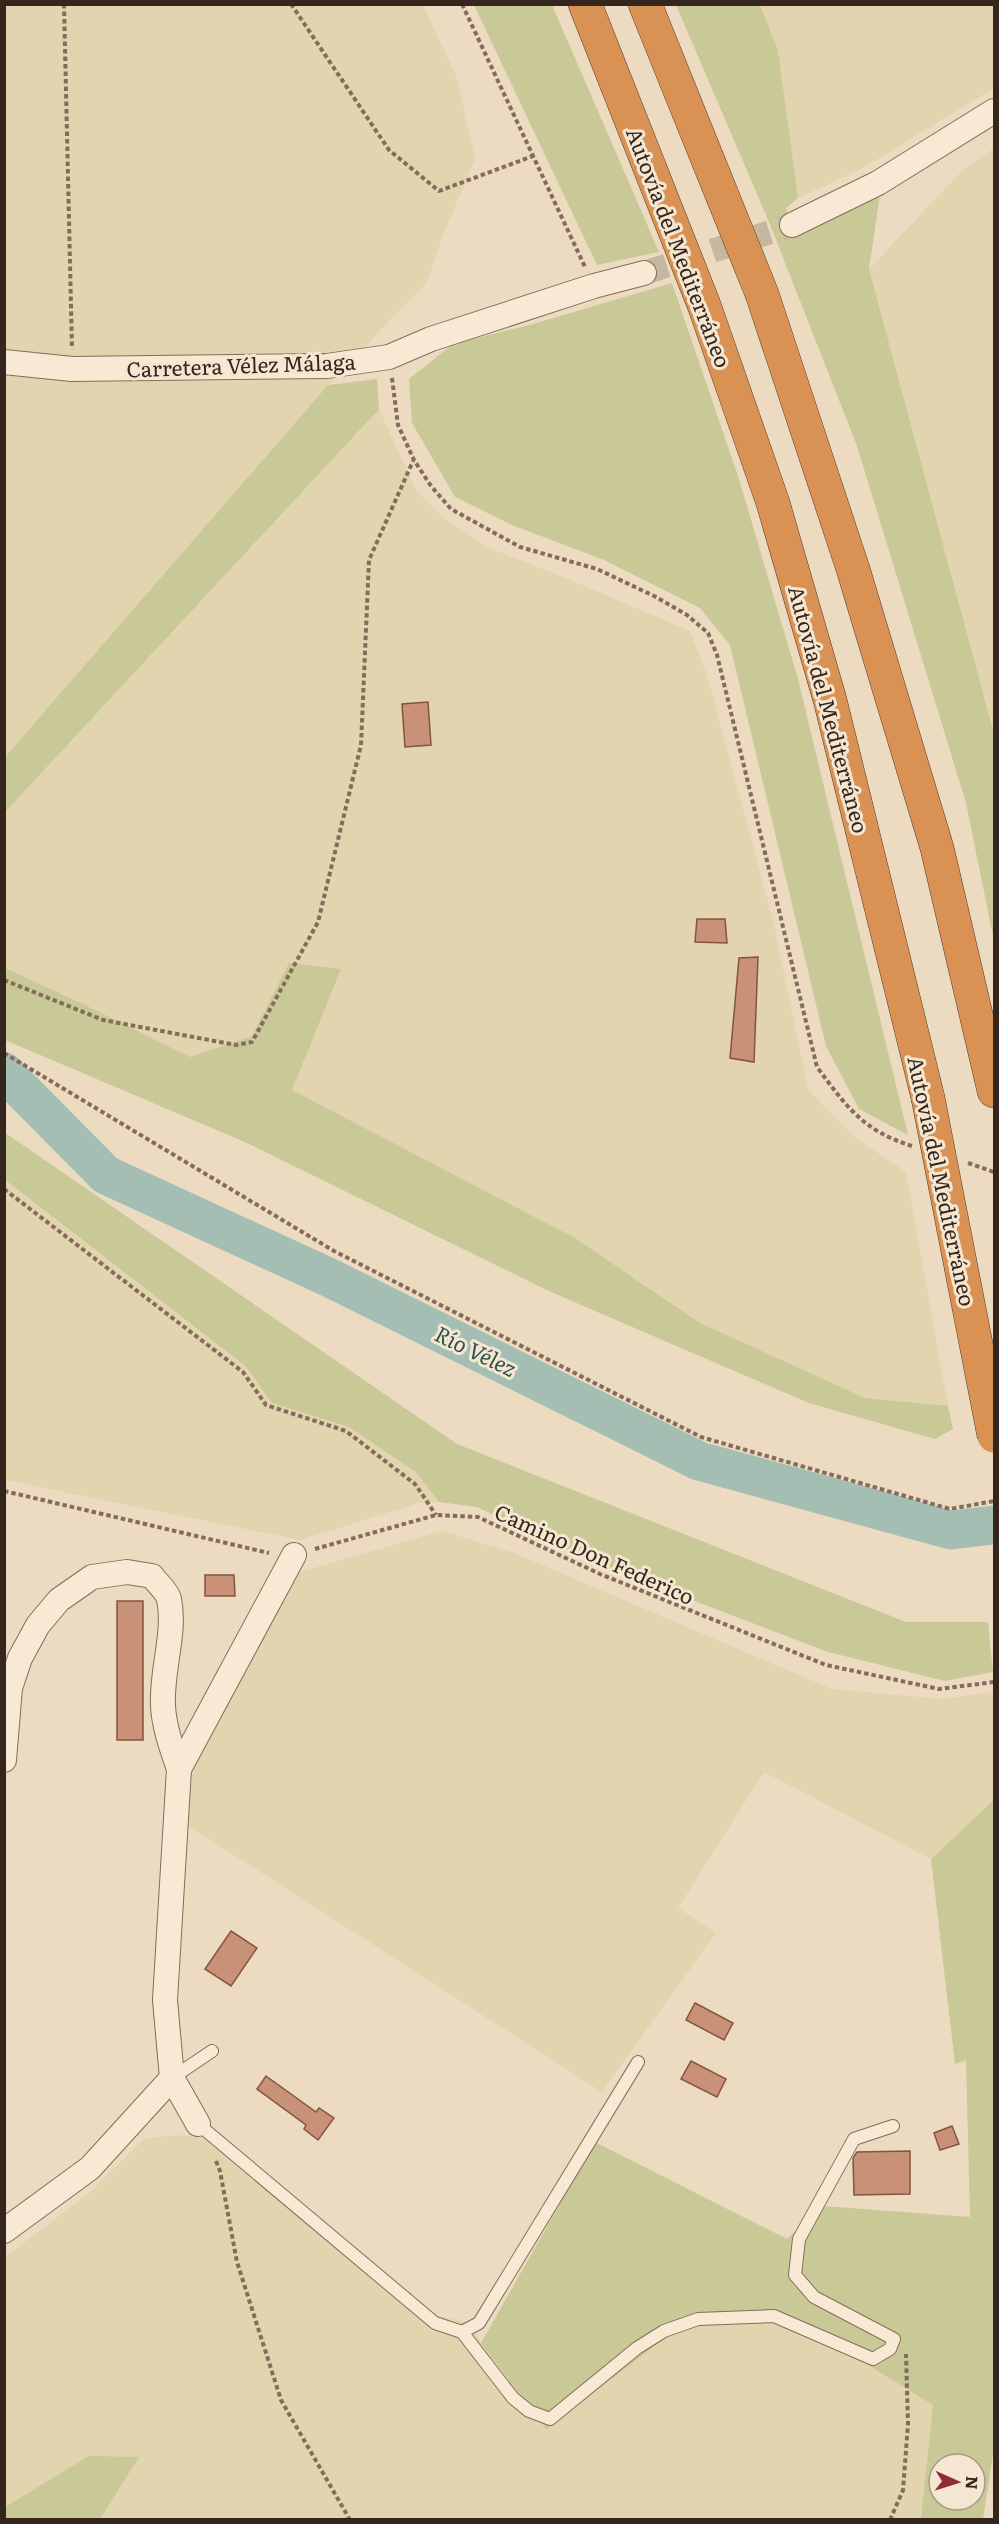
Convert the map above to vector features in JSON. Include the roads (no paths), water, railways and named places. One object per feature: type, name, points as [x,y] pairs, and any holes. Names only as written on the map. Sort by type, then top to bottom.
[{"type":"highway","name":"Autovía del Mediterráneo","points":[[585,4],[688,263],[773,502],[830,700],[928,1098],[994,1436]]},
{"type":"highway","points":[[645,4],[762,294],[854,569],[937,848],[994,1090]]},
{"type":"street","points":[[792,225],[878,183],[994,111]]},
{"type":"street","name":"Carretera Vélez Málaga","points":[[4,362],[72,369],[327,366],[389,357],[431,339],[594,286],[644,273]]},
{"type":"street","points":[[179,1769],[294,1555]]},
{"type":"street","points":[[4,1760],[10,1688],[20,1658],[38,1625],[59,1600],[92,1577],[127,1572],[152,1576],[168,1596],[170,1626],[164,1672],[163,1707],[169,1740],[179,1769],[165,2000],[172,2078],[198,2124]]},
{"type":"street","points":[[4,2231],[90,2168],[172,2078]]},
{"type":"lane","points":[[172,2078],[212,2050]]},
{"type":"lane","points":[[462,2332],[479,2323],[638,2062]]},
{"type":"lane","points":[[198,2124],[435,2323],[462,2332],[513,2398],[529,2411],[550,2420],[637,2348],[664,2331],[698,2319],[774,2316],[873,2359],[890,2349],[894,2339],[814,2297],[795,2275],[799,2239],[854,2139],[893,2126]]},
{"type":"waterway","name":"Río Vélez","points":[[4,1072],[106,1175],[328,1277],[699,1461],[951,1530],[994,1525]]},
{"type":"tunnel","points":[[644,273],[792,225]]}]
